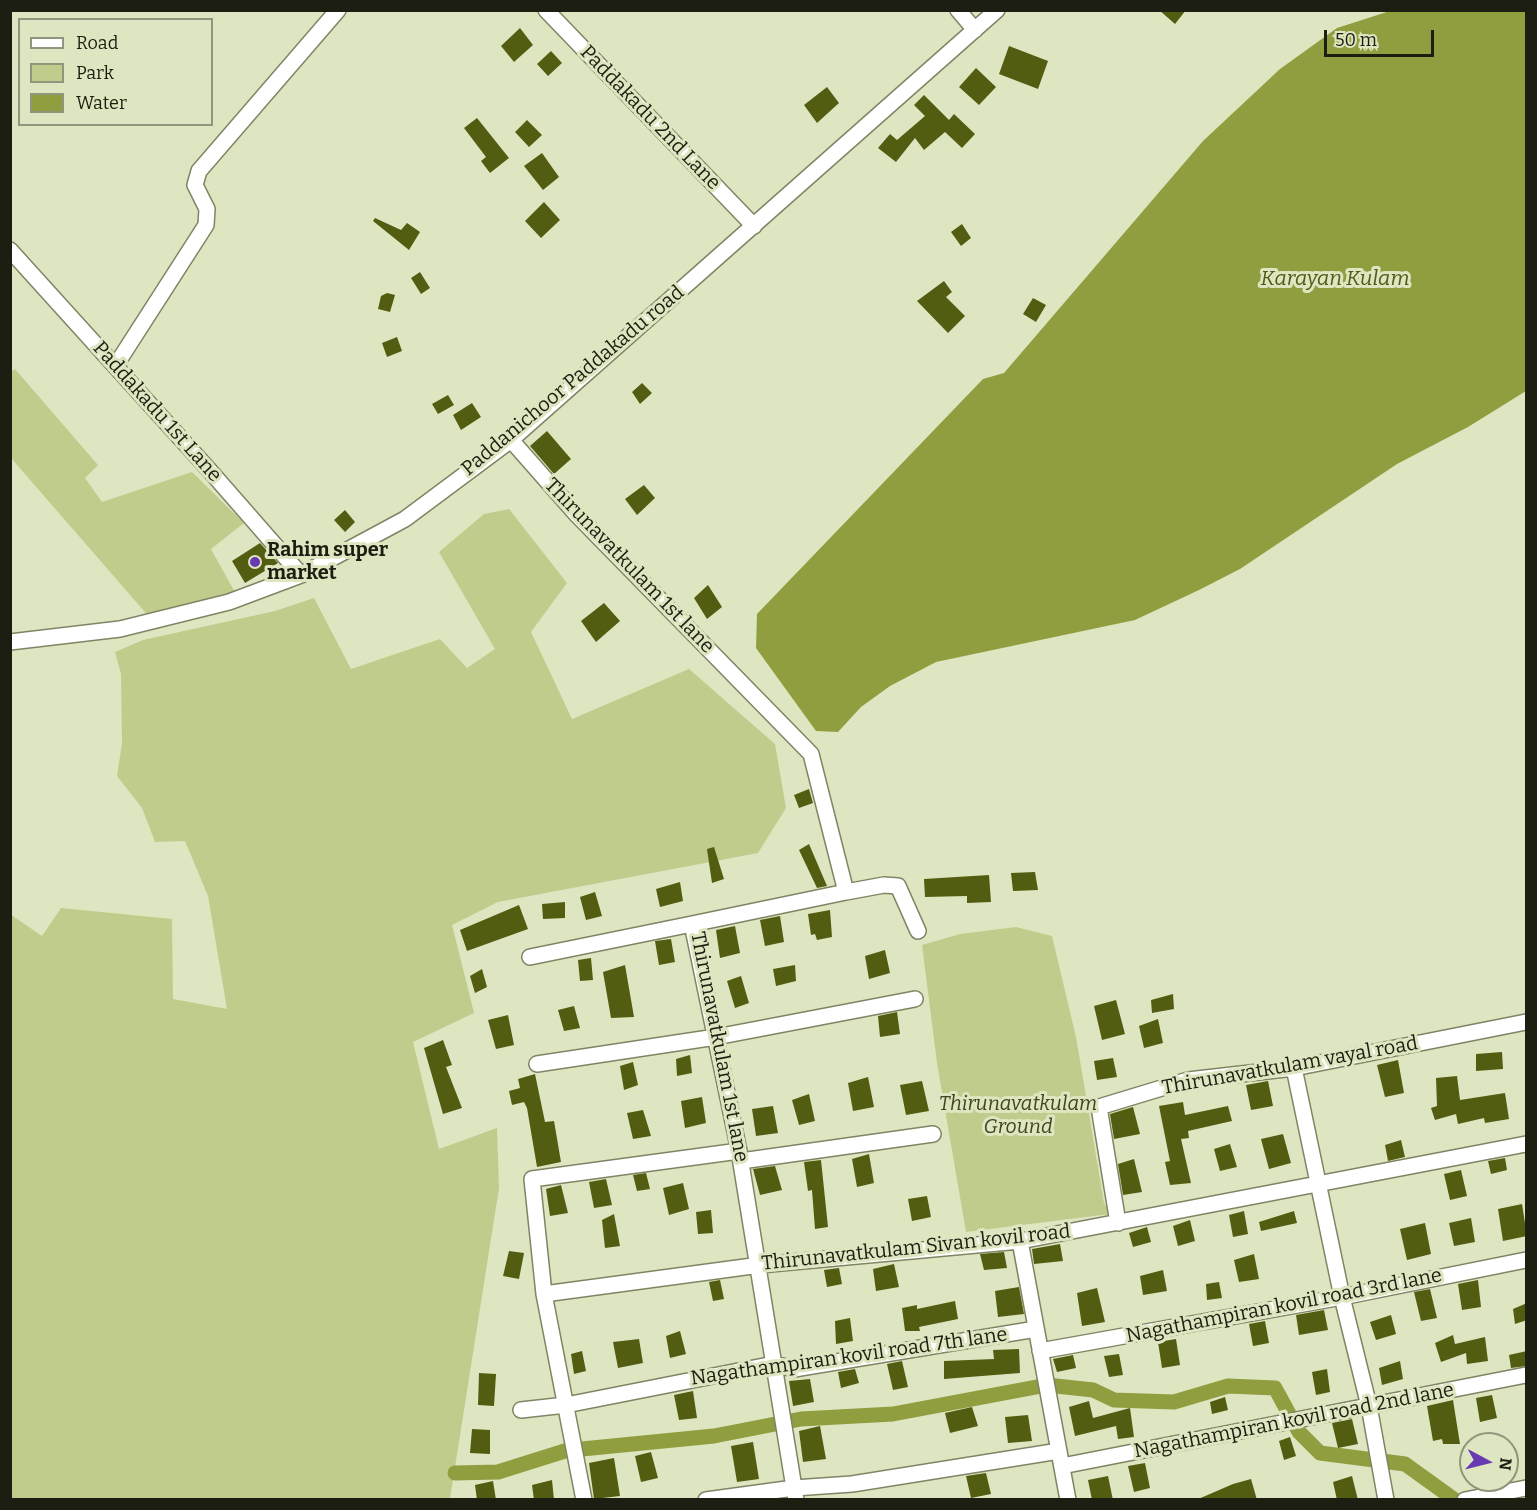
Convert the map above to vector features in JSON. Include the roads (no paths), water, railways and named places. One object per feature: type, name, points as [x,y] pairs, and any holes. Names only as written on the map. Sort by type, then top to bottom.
[{"type":"street","points":[[116,365],[206,225],[207,209],[195,185],[199,171],[338,10]]},
{"type":"street","name":"Paddakadu 2nd Lane","points":[[546,10],[754,226]]},
{"type":"street","points":[[958,10],[975,30]]},
{"type":"street","name":"Paddanichoor Paddakadu road","points":[[10,642],[120,629],[229,602],[301,575],[405,519],[511,440],[997,10]]},
{"type":"street","name":"Paddakadu 1st Lane","points":[[10,250],[116,365],[301,575]]},
{"type":"street","name":"Thirunavatkulam 1st lane","points":[[511,440],[577,515],[811,754],[846,892],[692,924],[760,1265],[795,1494]]},
{"type":"street","points":[[846,892],[884,885],[898,886],[918,931]]},
{"type":"street","points":[[530,957],[692,924]]},
{"type":"street","points":[[537,1064],[716,1037],[915,999]]},
{"type":"street","name":"Thirunavatkulam vayal road","points":[[1118,1223],[1099,1107],[1188,1080],[1294,1068],[1527,1022]]},
{"type":"street","points":[[1294,1068],[1342,1297],[1369,1406],[1386,1500]]},
{"type":"street","points":[[584,1500],[544,1294],[532,1179],[933,1134]]},
{"type":"street","name":"Thirunavatkulam Sivan kovil road","points":[[544,1294],[760,1265],[1020,1241],[1527,1144]]},
{"type":"street","points":[[1020,1241],[1068,1500]]},
{"type":"street","name":"Nagathampiran kovil road 3rd lane","points":[[1040,1351],[1342,1297],[1527,1260]]},
{"type":"street","name":"Nagathampiran kovil road 7th lane","points":[[521,1410],[566,1405],[774,1364],[794,1369],[1036,1329]]},
{"type":"street","name":"Nagathampiran kovil road 2nd lane","points":[[706,1500],[795,1494],[852,1484],[1060,1458],[1369,1406],[1527,1375]]},
{"type":"street","points":[[1465,1500],[1527,1488]]},
{"type":"water","name":"Karayan Kulam","points":[[1390,11],[1526,11],[1526,391],[1468,427],[1397,464],[1240,569],[1199,590],[1135,620],[936,662],[890,686],[861,707],[838,732],[816,731],[756,648],[757,614],[983,379],[1004,373],[1203,141],[1280,69],[1337,28]]},
{"type":"waterway","points":[[582,1449],[714,1436],[801,1419],[893,1414],[1047,1385],[1093,1390],[1114,1400],[1174,1402],[1228,1386],[1275,1388],[1299,1432],[1320,1453],[1405,1464],[1455,1500]]},
{"type":"waterway","points":[[455,1473],[498,1472],[568,1450]]},
{"type":"place","name":"Rahim super market","points":[[255,562]]},
{"type":"park label","name":"Thirunavatkulam Ground","points":[[1018,1116]]}]
